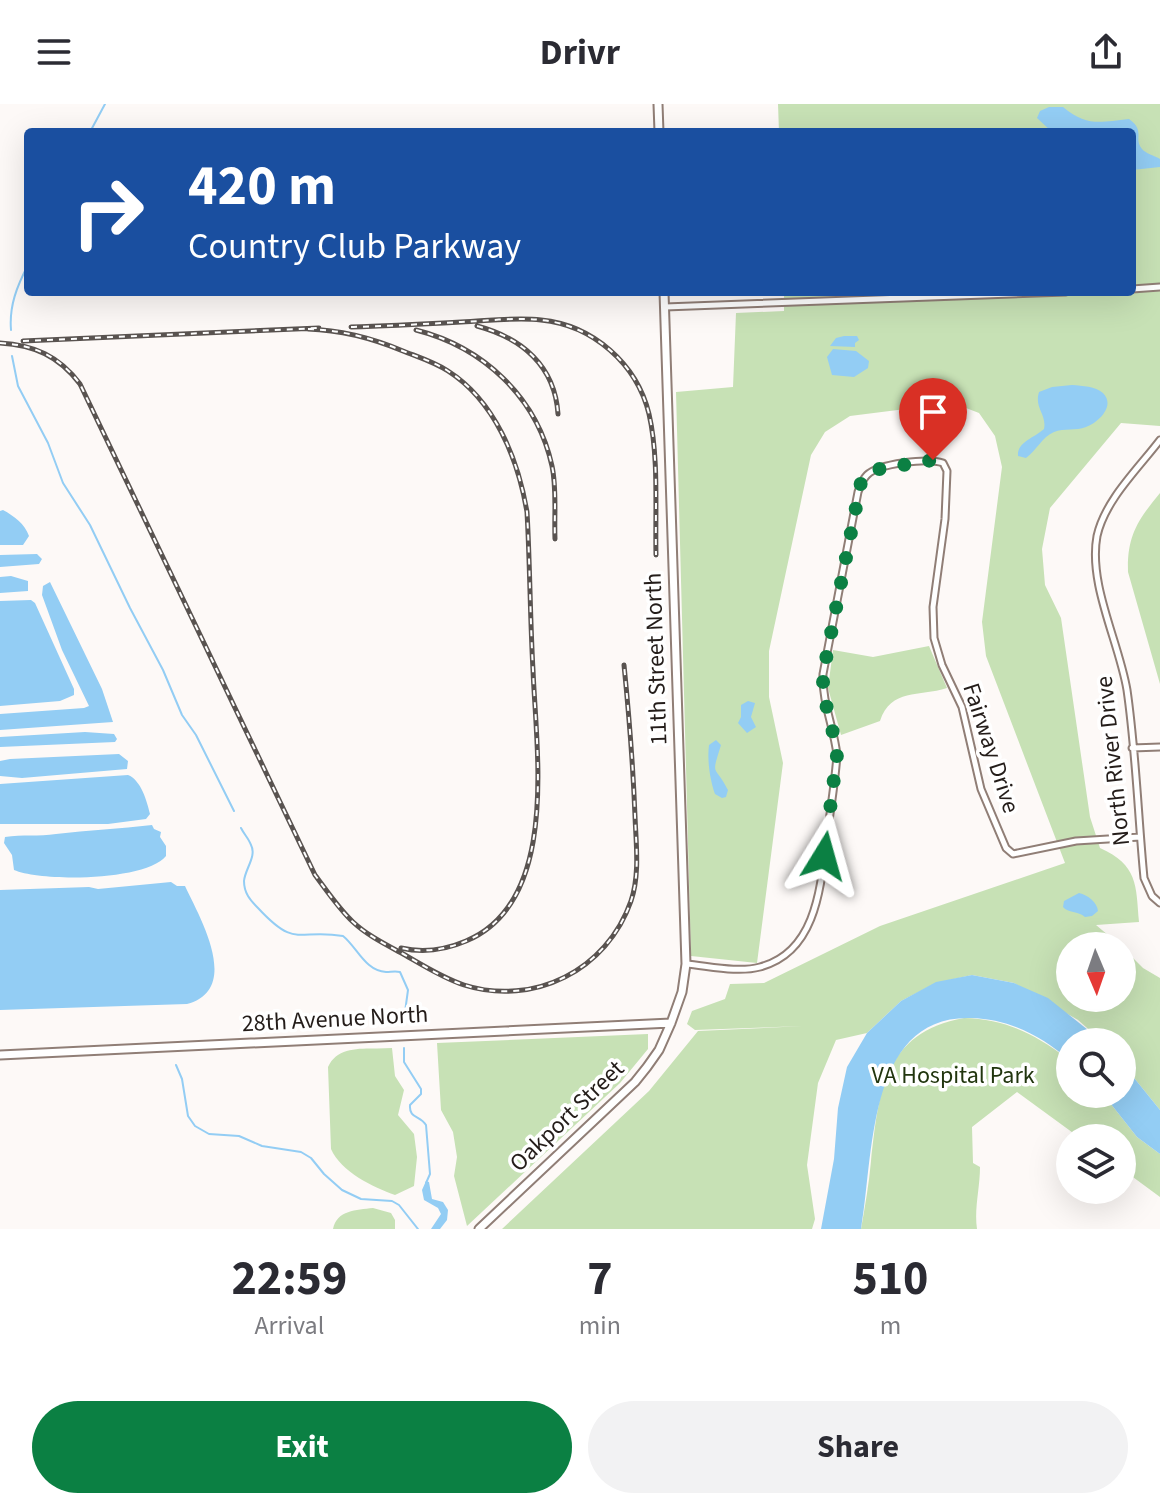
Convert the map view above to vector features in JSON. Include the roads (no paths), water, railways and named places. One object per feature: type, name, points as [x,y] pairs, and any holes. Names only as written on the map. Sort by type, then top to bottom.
[{"type":"street","points":[[658,104],[659,128]]},
{"type":"street","points":[[1136,289],[1160,287]]},
{"type":"street","name":"11th Street North","points":[[664,296],[686,964],[682,992],[671,1023]]},
{"type":"street","points":[[665,307],[959,296]]},
{"type":"street","name":"North River Drive","points":[[1160,440],[1110,505],[1098,534],[1095,551],[1100,587],[1125,679],[1147,887],[1160,903]]},
{"type":"street","name":"Fairway Drive","points":[[686,964],[756,968],[784,955],[796,945],[817,904],[837,755],[824,702],[823,674],[861,482],[874,470],[886,466],[933,460],[943,463],[947,471],[945,519],[933,607],[934,638],[942,665],[962,707],[981,789],[1006,848],[1013,854],[1076,841],[1140,837]]},
{"type":"street","points":[[1132,748],[1160,747]]},
{"type":"street","name":"28th Avenue North","points":[[0,1055],[671,1023]]},
{"type":"street","name":"Oakport Street","points":[[479,1229],[635,1082],[659,1050],[671,1023]]},
{"type":"water","points":[[1063,107],[1079,118],[1094,122],[1129,119],[1137,127],[1142,149],[1160,159],[1160,167],[1136,170],[1136,128],[1048,128],[1037,118],[1040,111]]},
{"type":"water","points":[[857,336],[859,340],[855,347],[830,346],[836,338]]},
{"type":"water","points":[[833,349],[856,351],[869,361],[868,368],[854,377],[832,375],[827,357]]},
{"type":"water","points":[[1072,385],[1103,393],[1108,403],[1104,413],[1086,427],[1054,432],[1026,458],[1018,456],[1020,447],[1044,429],[1039,392]]},
{"type":"water","points":[[0,511],[19,521],[27,532],[29,536],[23,545],[0,545]]},
{"type":"water","points":[[37,554],[42,559],[39,564],[0,567],[0,555]]},
{"type":"water","points":[[11,576],[28,581],[28,591],[0,593],[0,577]]},
{"type":"water","points":[[50,582],[102,689],[113,722],[0,730],[0,714],[89,706],[62,650],[42,595],[43,586]]},
{"type":"water","points":[[31,600],[74,689],[74,695],[60,701],[0,706],[0,601]]},
{"type":"water","points":[[748,701],[755,703],[751,717],[756,727],[747,733],[738,723],[741,705]]},
{"type":"water","points":[[85,732],[114,734],[117,739],[115,742],[0,747],[0,737]]},
{"type":"water","points":[[716,740],[721,745],[716,770],[728,790],[726,797],[722,798],[715,794],[710,776],[709,745]]},
{"type":"water","points":[[119,754],[128,761],[127,769],[22,778],[0,776],[0,761],[10,759]]},
{"type":"water","points":[[128,775],[140,786],[145,797],[150,814],[146,819],[108,824],[0,824],[0,784]]},
{"type":"water","points":[[152,825],[161,832],[166,856],[155,864],[116,875],[47,876],[14,870],[12,855],[4,843],[5,837],[11,836]]},
{"type":"water","points":[[171,882],[185,886],[207,933],[214,969],[212,984],[203,996],[187,1004],[0,1010],[0,890],[98,889]]},
{"type":"water","points":[[1079,893],[1089,897],[1096,905],[1098,911],[1092,916],[1085,917],[1063,907],[1064,901]]},
{"type":"water","points":[[972,975],[1014,983],[1048,998],[1056,1004],[1056,1012],[1066,1012],[1086,1028],[1056,1028],[1056,1050],[1012,1025],[971,1018],[937,1023],[911,1040],[893,1065],[882,1096],[874,1130],[861,1229],[821,1229],[847,1067],[867,1033],[901,1001],[936,982]]},
{"type":"water","points":[[1136,1080],[1160,1110],[1160,1154],[1137,1137],[1136,1124],[1127,1124],[1114,1108],[1136,1108]]},
{"type":"water","points":[[426,1181],[429,1182],[432,1199],[443,1202],[448,1210],[447,1220],[440,1229],[431,1229],[441,1214],[438,1208],[424,1200],[422,1190]]},
{"type":"waterway","points":[[92,128],[105,104]]},
{"type":"waterway","points":[[11,330],[11,313],[24,273]]},
{"type":"waterway","points":[[12,356],[18,386],[48,443],[63,483],[90,525],[163,670],[182,715],[196,735],[234,811]]},
{"type":"waterway","points":[[241,828],[252,849],[244,881],[246,893],[252,902],[281,929],[298,935],[343,936],[372,968],[400,972],[408,990],[404,1019]]},
{"type":"waterway","points":[[404,1048],[404,1062],[421,1089],[421,1094],[410,1109],[426,1125],[430,1174],[426,1183]]},
{"type":"waterway","points":[[176,1065],[182,1079],[188,1116],[195,1126],[209,1134],[239,1136],[262,1146],[301,1152],[342,1190],[361,1199],[392,1201],[399,1205],[418,1229]]},
{"type":"railway","points":[[351,327],[531,319],[560,323],[578,330],[610,350],[634,379],[649,414],[655,466],[656,555]]},
{"type":"railway","points":[[477,326],[508,338],[533,356],[550,382],[558,414]]},
{"type":"railway","points":[[23,341],[319,328]]},
{"type":"railway","points":[[308,329],[344,333],[380,342],[437,365],[465,383],[502,433],[517,472],[527,512],[538,781],[536,821],[529,859],[517,894],[496,921],[466,941],[450,947],[434,950],[401,948]]},
{"type":"railway","points":[[416,330],[440,338],[485,362],[504,378],[534,418],[552,466],[555,539]]},
{"type":"railway","points":[[0,343],[24,346],[45,354],[63,366],[80,384],[315,875],[359,927],[441,975],[490,991],[516,991],[541,986],[565,977],[586,964],[605,946],[620,925],[634,891],[637,859],[624,665]]},
{"type":"park label","name":"VA Hospital Park","points":[[953,1075]]}]
